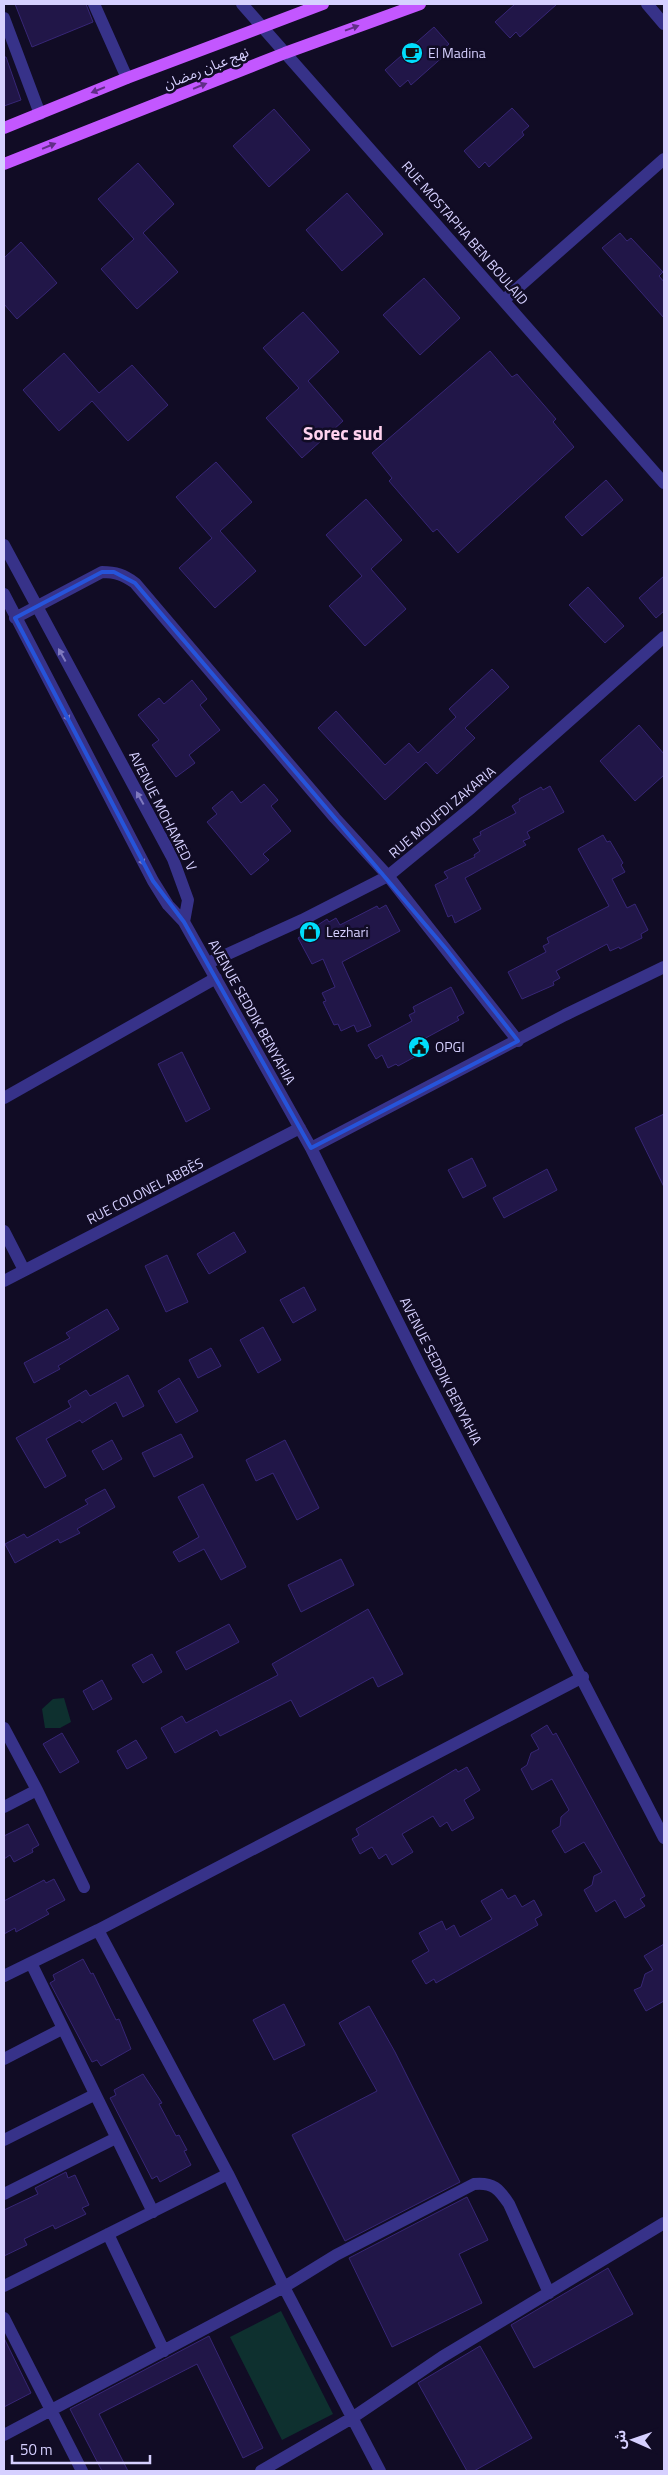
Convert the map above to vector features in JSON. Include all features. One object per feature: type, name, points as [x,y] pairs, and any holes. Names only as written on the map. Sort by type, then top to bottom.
[{"type":"main road","name":"نهج عبان رمضان","points":[[4,128],[127,78],[323,4]]},
{"type":"main road","name":"نهج عبان رمضان","points":[[4,164],[285,53],[420,4]]},
{"type":"street","points":[[94,4],[127,78]]},
{"type":"street","name":"RUE MOSTAPHA BEN BOULAID","points":[[242,4],[664,483]]},
{"type":"street","points":[[647,4],[664,24]]},
{"type":"street","points":[[4,18],[40,114]]},
{"type":"street","points":[[504,300],[664,159]]},
{"type":"street","name":"AVENUE MOHAMED V","points":[[4,545],[173,859],[188,900],[184,922]]},
{"type":"street","points":[[15,618],[102,572],[119,574],[135,583],[388,876],[518,1041]]},
{"type":"street","points":[[4,594],[152,881],[168,905],[184,922]]},
{"type":"street","name":"RUE MOUFDI ZAKARIA","points":[[208,964],[302,920],[388,876],[471,808],[664,637]]},
{"type":"street","name":"AVENUE SEDDIK BENYAHIA","points":[[184,922],[311,1148],[664,1838]]},
{"type":"street","points":[[311,1148],[565,1015],[664,967]]},
{"type":"street","points":[[4,1098],[216,978]]},
{"type":"street","name":"RUE COLONEL ABBÈS","points":[[4,1281],[300,1128]]},
{"type":"street","points":[[4,1230],[24,1270]]},
{"type":"street","points":[[4,1976],[98,1930],[583,1677]]},
{"type":"street","points":[[4,1728],[37,1790],[84,1887]]},
{"type":"street","points":[[4,1807],[37,1790]]},
{"type":"street","points":[[98,1930],[228,2174],[284,2287],[380,2471]]},
{"type":"street","points":[[31,1963],[153,2212]]},
{"type":"street","points":[[4,2059],[62,2029]]},
{"type":"street","points":[[4,2140],[94,2094]]},
{"type":"street","points":[[4,2194],[116,2138]]},
{"type":"street","points":[[4,2286],[228,2174]]},
{"type":"street","points":[[4,2435],[284,2287],[336,2255],[426,2207],[474,2184],[486,2183],[494,2186],[509,2204],[549,2293]]},
{"type":"street","points":[[261,2471],[352,2418],[442,2357],[664,2223]]},
{"type":"street","points":[[108,2234],[164,2351]]},
{"type":"street","points":[[4,2318],[82,2471]]},
{"type":"highlighted area","points":[[102,572],[114,572],[135,583],[446,949],[518,1041],[311,1148],[184,922],[153,881],[15,618]]},
{"type":"green space","points":[[64,1698],[71,1722],[60,1728],[45,1728],[42,1709],[53,1699]]},
{"type":"green space","points":[[281,2311],[333,2414],[282,2440],[230,2337]]},
{"type":"building","points":[[15,4],[86,4],[93,22],[32,47]]},
{"type":"building","points":[[515,4],[557,4],[520,37],[516,32],[510,38],[495,22]]},
{"type":"building","points":[[434,27],[449,44],[442,50],[446,54],[411,85],[408,80],[400,87],[385,70]]},
{"type":"building","points":[[4,57],[6,57],[21,100],[4,106]]},
{"type":"building","points":[[512,108],[529,126],[522,132],[524,135],[489,167],[485,162],[479,168],[464,151]]},
{"type":"building","points":[[274,109],[310,150],[269,187],[233,146]]},
{"type":"building","points":[[138,163],[174,204],[143,233],[178,272],[137,309],[101,269],[134,239],[98,199]]},
{"type":"building","points":[[347,193],[383,234],[342,271],[306,230]]},
{"type":"building","points":[[620,233],[627,241],[631,238],[663,272],[659,276],[664,282],[664,318],[602,248]]},
{"type":"building","points":[[21,242],[57,283],[17,319],[4,304],[4,258]]},
{"type":"building","points":[[424,278],[460,318],[420,355],[383,315]]},
{"type":"building","points":[[303,312],[339,352],[308,381],[343,421],[302,458],[266,418],[299,388],[263,348]]},
{"type":"building","points":[[490,351],[512,377],[517,374],[556,419],[553,422],[574,447],[458,553],[437,529],[433,532],[389,481],[392,478],[372,453]]},
{"type":"building","points":[[64,353],[99,393],[132,365],[168,405],[128,441],[92,401],[59,431],[23,390]]},
{"type":"building","points":[[216,462],[252,502],[220,531],[256,571],[215,608],[179,568],[212,538],[176,497]]},
{"type":"building","points":[[606,480],[623,500],[582,536],[565,517]]},
{"type":"building","points":[[366,499],[402,540],[371,569],[406,609],[365,646],[329,606],[362,576],[326,535]]},
{"type":"building","points":[[664,576],[664,611],[656,618],[639,598]]},
{"type":"building","points":[[588,587],[624,626],[605,643],[569,605]]},
{"type":"building","points":[[492,669],[509,687],[465,728],[475,738],[437,774],[426,762],[385,800],[318,728],[336,711],[385,765],[409,743],[418,753],[456,717],[449,709]]},
{"type":"building","points":[[192,680],[207,699],[200,705],[220,730],[189,755],[195,763],[176,777],[152,745],[159,740],[138,715],[159,698],[164,704]]},
{"type":"building","points":[[639,725],[664,754],[664,775],[635,801],[600,761]]},
{"type":"building","points":[[264,784],[278,800],[271,806],[291,831],[263,854],[269,860],[251,875],[207,822],[217,814],[212,808],[232,791],[241,803]]},
{"type":"building","points":[[550,786],[564,812],[527,832],[530,838],[523,841],[526,845],[465,878],[481,909],[455,923],[452,915],[448,917],[435,885],[448,878],[444,872],[475,857],[474,855],[480,851],[473,839],[481,835],[480,832],[516,813],[512,806],[520,801],[519,799],[541,787],[543,790]]},
{"type":"building","points":[[603,835],[607,842],[610,841],[623,863],[621,865],[625,872],[612,879],[627,908],[635,904],[648,930],[641,934],[642,938],[620,949],[619,947],[610,951],[607,944],[556,971],[560,978],[553,982],[554,985],[522,999],[508,972],[546,952],[543,946],[549,943],[547,938],[609,906],[578,849]]},
{"type":"building","points":[[386,905],[400,931],[342,962],[371,1026],[357,1032],[354,1025],[341,1031],[338,1024],[334,1025],[323,1002],[326,1001],[322,993],[335,987],[323,959],[312,964],[298,938],[327,919],[329,922],[336,918],[340,925],[377,906],[379,909]]},
{"type":"building","points":[[451,987],[464,1013],[457,1017],[459,1020],[422,1040],[426,1047],[419,1051],[420,1054],[398,1066],[396,1064],[388,1068],[382,1055],[376,1059],[368,1045],[412,1021],[409,1015],[415,1012],[413,1007]]},
{"type":"building","points":[[182,1052],[210,1109],[186,1122],[158,1064]]},
{"type":"building","points":[[664,1114],[664,1187],[635,1128]]},
{"type":"building","points":[[472,1158],[486,1186],[463,1198],[448,1170]]},
{"type":"building","points":[[547,1169],[557,1190],[504,1218],[493,1198]]},
{"type":"building","points":[[234,1232],[246,1252],[209,1274],[197,1254]]},
{"type":"building","points":[[167,1255],[188,1302],[166,1312],[145,1266]]},
{"type":"building","points":[[304,1287],[316,1310],[293,1323],[280,1300]]},
{"type":"building","points":[[107,1309],[119,1329],[58,1366],[60,1369],[34,1383],[24,1363],[70,1338],[66,1333]]},
{"type":"building","points":[[263,1327],[281,1360],[258,1373],[240,1340]]},
{"type":"building","points":[[211,1348],[221,1366],[198,1378],[189,1360]]},
{"type":"building","points":[[128,1375],[144,1406],[123,1417],[116,1402],[82,1423],[80,1420],[46,1439],[66,1476],[45,1488],[16,1438],[71,1407],[68,1401],[86,1390],[90,1396]]},
{"type":"building","points":[[179,1378],[198,1411],[176,1423],[158,1391]]},
{"type":"building","points":[[181,1434],[193,1457],[154,1477],[142,1453]]},
{"type":"building","points":[[112,1440],[122,1459],[103,1470],[92,1451]]},
{"type":"building","points":[[285,1440],[319,1508],[297,1520],[273,1473],[256,1481],[246,1460]]},
{"type":"building","points":[[203,1484],[246,1567],[221,1580],[204,1549],[179,1562],[173,1552],[199,1537],[178,1497]]},
{"type":"building","points":[[105,1489],[115,1507],[77,1529],[80,1533],[60,1543],[58,1539],[15,1563],[5,1544],[24,1534],[27,1538],[88,1504],[85,1500]]},
{"type":"building","points":[[341,1559],[354,1585],[301,1612],[288,1585]]},
{"type":"building","points":[[368,1609],[403,1674],[378,1687],[373,1677],[300,1717],[291,1700],[220,1736],[217,1730],[175,1753],[161,1728],[182,1716],[186,1723],[278,1675],[272,1664]]},
{"type":"building","points":[[229,1624],[239,1642],[186,1670],[176,1652]]},
{"type":"building","points":[[152,1654],[162,1672],[143,1683],[132,1665]]},
{"type":"building","points":[[102,1680],[112,1699],[93,1710],[83,1691]]},
{"type":"building","points":[[547,1725],[553,1735],[556,1733],[645,1896],[640,1899],[645,1906],[625,1918],[615,1900],[596,1912],[584,1890],[592,1885],[594,1876],[602,1872],[584,1842],[565,1853],[552,1831],[560,1826],[561,1817],[569,1810],[552,1779],[532,1790],[521,1769],[527,1765],[531,1753],[539,1749],[531,1735]]},
{"type":"building","points":[[62,1733],[79,1762],[60,1773],[43,1744]]},
{"type":"building","points":[[136,1740],[147,1758],[127,1769],[117,1751]]},
{"type":"building","points":[[467,1767],[480,1790],[464,1800],[474,1818],[452,1831],[447,1822],[440,1827],[433,1816],[402,1834],[413,1852],[392,1865],[386,1854],[379,1859],[372,1847],[360,1854],[352,1839],[359,1835],[356,1829],[456,1769],[458,1772]]},
{"type":"building","points":[[28,1824],[39,1845],[32,1849],[33,1852],[14,1862],[10,1855],[4,1859],[4,1836]]},
{"type":"building","points":[[54,1879],[65,1900],[46,1910],[49,1914],[16,1932],[15,1928],[4,1934],[4,1901],[44,1880],[46,1883]]},
{"type":"building","points":[[502,1889],[508,1899],[515,1895],[522,1907],[534,1900],[542,1915],[535,1919],[538,1925],[436,1983],[434,1979],[426,1984],[412,1961],[429,1951],[419,1933],[442,1921],[446,1930],[454,1925],[460,1937],[492,1919],[481,1901]]},
{"type":"building","points":[[664,1944],[664,2001],[646,2011],[634,1990],[641,1987],[645,1974],[653,1970],[644,1956]]},
{"type":"building","points":[[83,1959],[91,1974],[93,1973],[116,2020],[119,2019],[131,2049],[101,2066],[97,2060],[92,2062],[50,1983],[55,1980],[53,1975]]},
{"type":"building","points":[[284,2004],[305,2045],[274,2060],[253,2020]]},
{"type":"building","points":[[369,2006],[395,2052],[460,2182],[345,2241],[292,2135],[377,2091],[339,2023]]},
{"type":"building","points":[[143,2074],[162,2103],[159,2104],[176,2136],[179,2135],[187,2150],[184,2151],[191,2165],[160,2182],[157,2176],[152,2179],[110,2098],[116,2095],[114,2090]]},
{"type":"building","points":[[66,2172],[68,2178],[75,2175],[89,2205],[82,2208],[86,2214],[55,2229],[53,2225],[24,2239],[27,2245],[4,2256],[4,2210],[38,2194],[35,2188]]},
{"type":"building","points":[[467,2197],[488,2240],[459,2254],[482,2303],[392,2347],[349,2258]]},
{"type":"building","points":[[608,2268],[633,2314],[534,2368],[511,2325]]},
{"type":"building","points":[[209,2336],[263,2448],[243,2458],[197,2364],[99,2414],[128,2471],[102,2471],[70,2409]]},
{"type":"building","points":[[4,2338],[31,2393],[4,2407]]},
{"type":"building","points":[[480,2346],[532,2438],[474,2471],[467,2471],[418,2383]]},
{"type":"place","name":"El Madina","points":[[412,53]]},
{"type":"place","name":"Lezhari","points":[[310,932]]},
{"type":"place","name":"OPGI","points":[[419,1047]]},
{"type":"district","name":"Sorec sud","points":[[343,433]]}]
